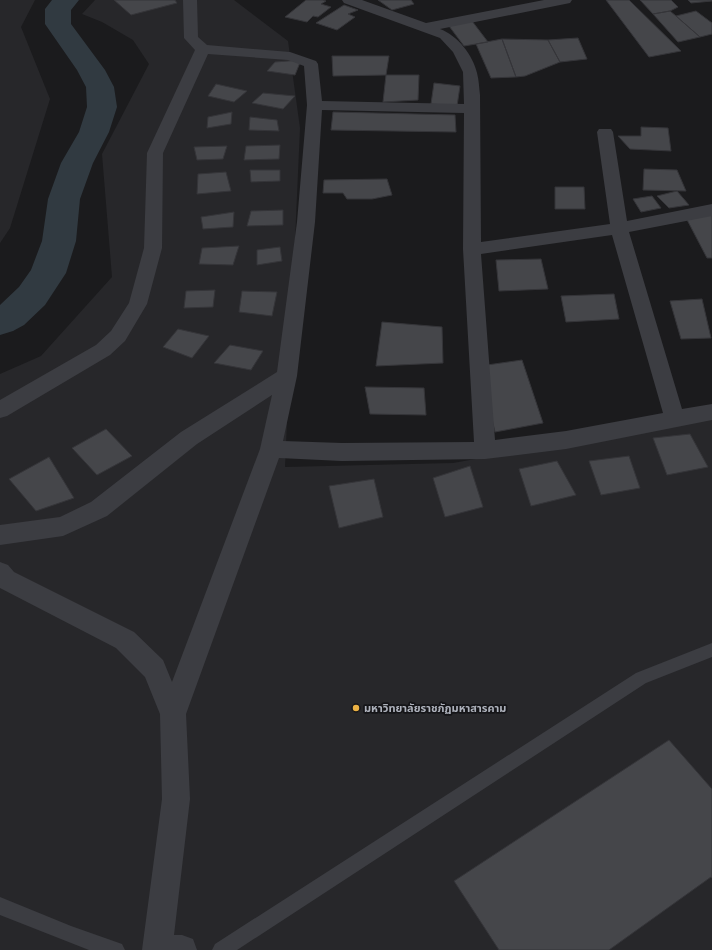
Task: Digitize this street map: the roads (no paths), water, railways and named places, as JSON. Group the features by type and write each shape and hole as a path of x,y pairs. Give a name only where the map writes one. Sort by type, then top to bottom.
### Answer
{"street":[{"path":"173,714 271,449 287,376 306,222 315,105 311,64 290,56 203,49 191,38 190,0"},
{"path":"349,0 427,27 445,35 458,50 470,72 472,109 472,249 485,450"},
{"path":"427,27 565,0"},
{"path":"0,410 103,350 118,336 138,304 153,248 155,153 203,49"},
{"path":"315,105 472,109"},
{"path":"605,132 619,228 675,420"},
{"path":"472,249 619,228 712,210"},
{"path":"0,535 64,526 99,509 189,438 287,376"},
{"path":"271,449 342,452 485,450 566,440 712,412"},
{"path":"0,572 6,579 125,640 154,669 173,714 176,799 157,950"},
{"path":"166,950 182,950"}],"lane":[{"path":"221,950 640,678 712,650"},
{"path":"0,906 71,935 116,950"}],"waterway":[{"path":"0,322 11,316 32,296 48,273 59,241 64,199 77,163 94,132 102,107 100,87 91,70 58,24 58,9 66,0"}],"place":[{"name":"มหาวิทยาลัยราชภัฏมหาสารคาม","path":"356,708"}]}
